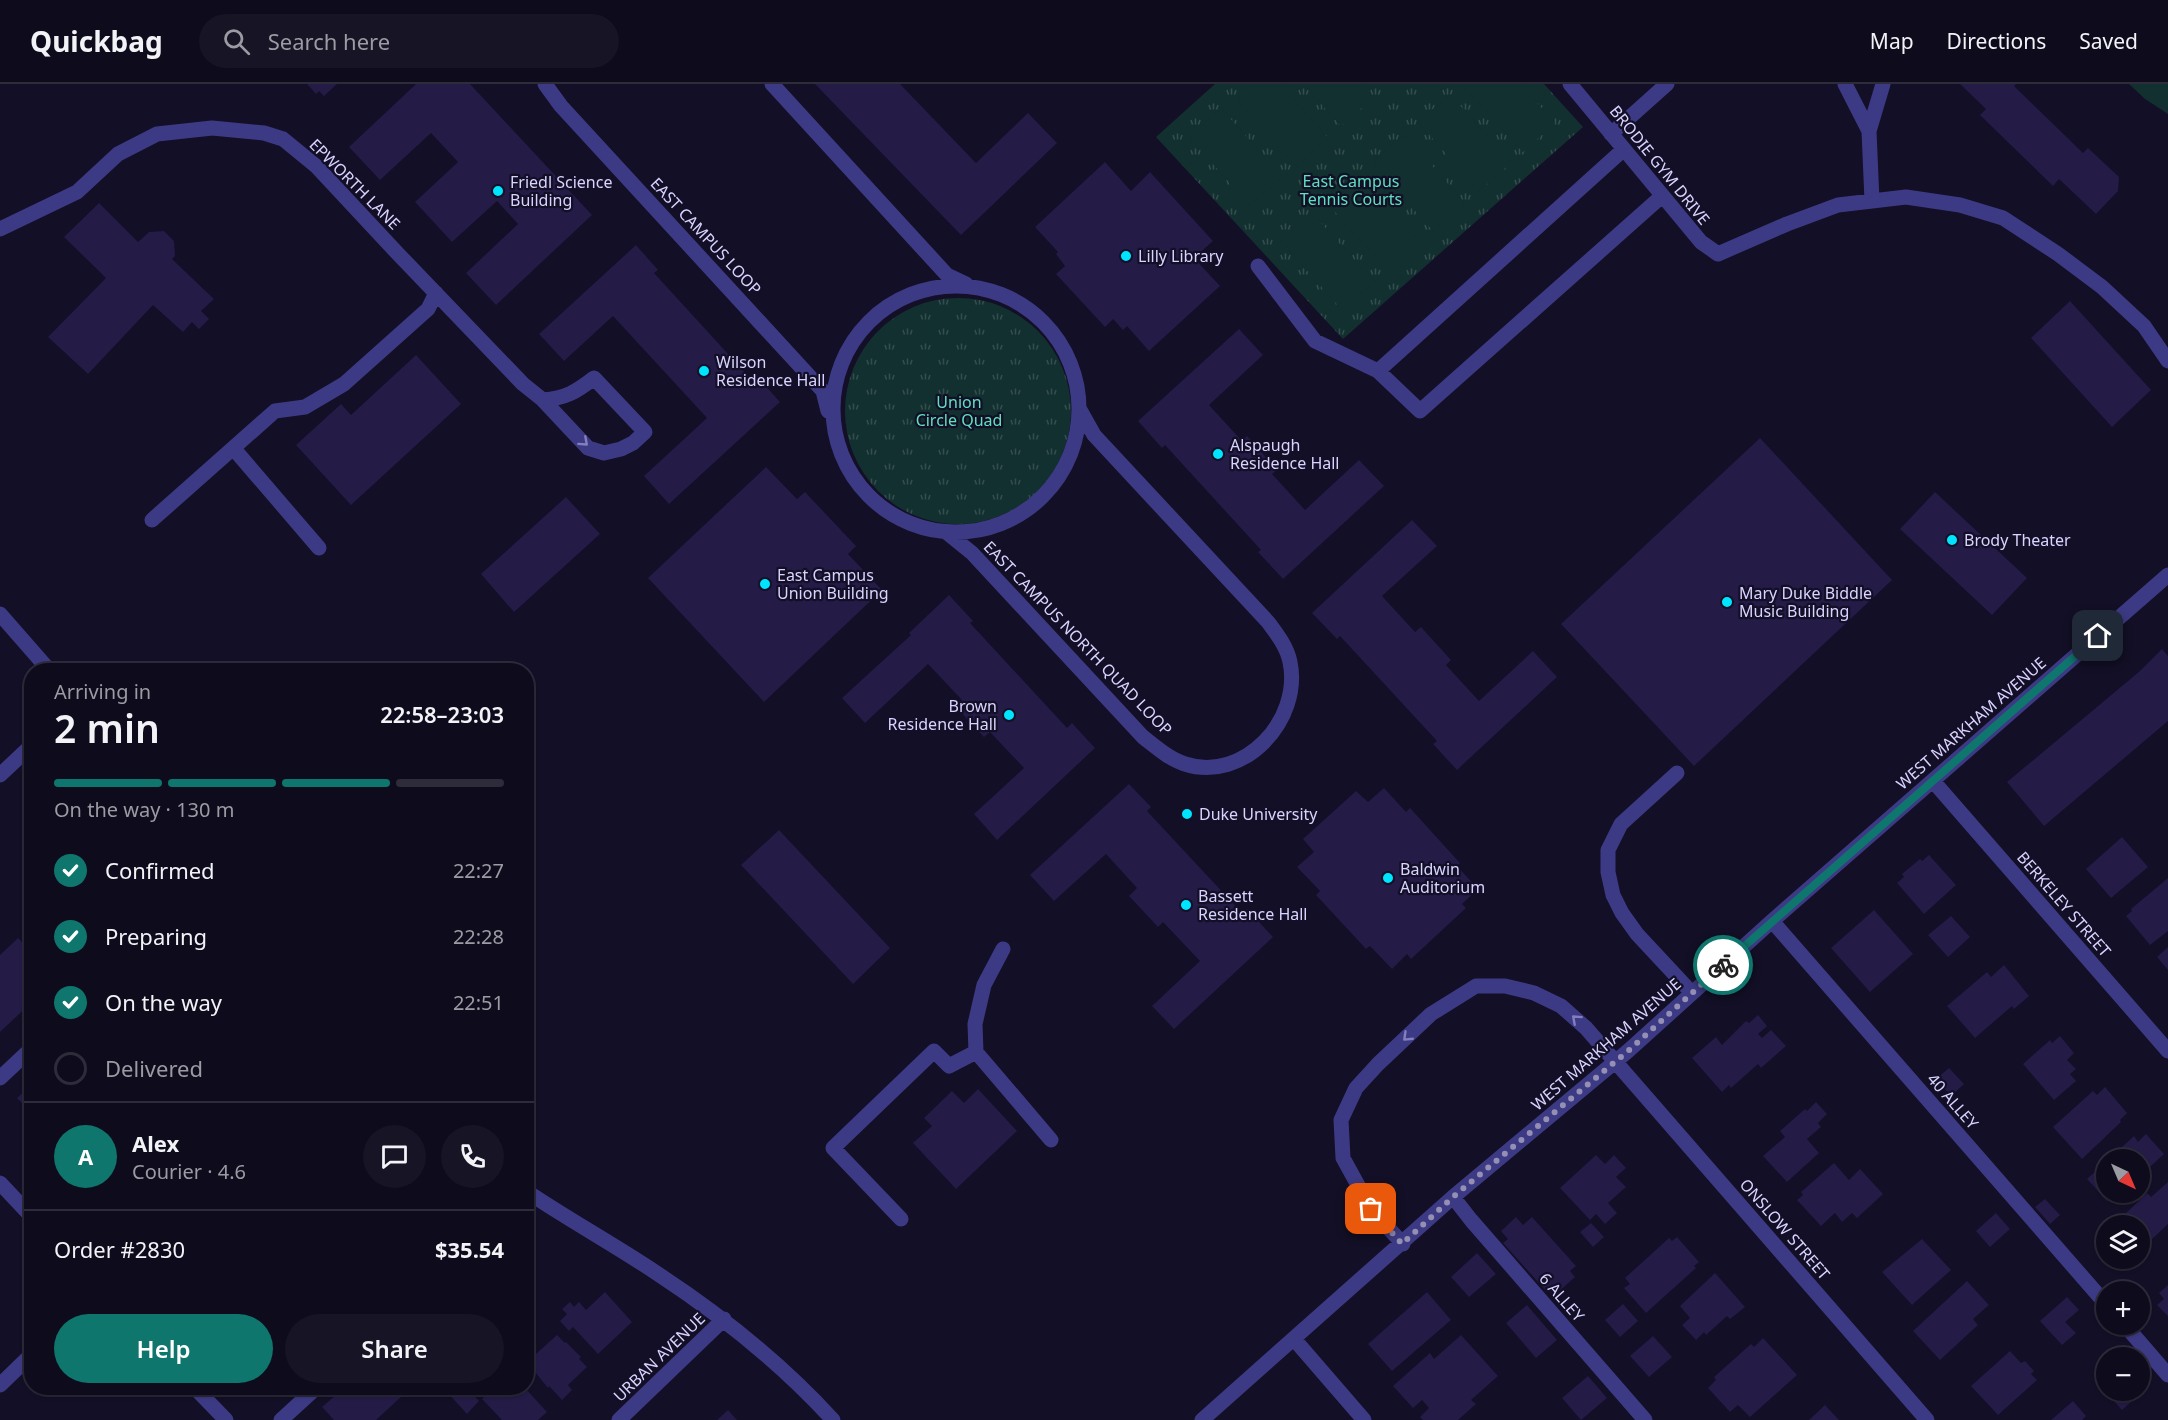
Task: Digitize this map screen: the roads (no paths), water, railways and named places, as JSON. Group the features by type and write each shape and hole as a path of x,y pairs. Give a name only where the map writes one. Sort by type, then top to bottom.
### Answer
{"street":[{"name":"EAST CAMPUS LOOP","path":"545,84 561,106 823,391 828,412 833,416"},
{"path":"772,84 947,275 969,286 1002,294 1019,302 1035,314 1050,328 1067,354 1074,371 1080,410 1076,440 1058,479 1030,508 1002,524 980,530 946,532 925,529 903,521 871,499 847,467 836,440 833,416 834,392 842,361 851,345 868,323 881,311 915,292 935,287 969,286"},
{"name":"BRODIE GYM DRIVE","path":"1570,84 1701,242 1718,254 1838,205 1906,198 1960,205 2003,218 2058,254 2102,287 2144,326 2168,361"},
{"path":"1611,134 1667,84"},
{"path":"1845,84 1869,130"},
{"path":"1872,201 1869,130 1883,84"},
{"name":"EPWORTH LANE","path":"0,229 77,192 118,154 157,134 212,128 264,133 283,139 316,166 523,384 543,400 588,448 604,453 621,449 633,443 645,432 594,378 579,390 562,399 543,400"},
{"path":"1378,371 1624,149"},
{"path":"1258,266 1315,341 1378,371 1420,411 1662,196"},
{"path":"152,520 275,411 305,407 344,384 428,309 436,293"},
{"name":"EAST CAMPUS NORTH QUAD LOOP","path":"946,532 972,553 1143,737 1164,754 1184,764 1201,767 1218,766 1240,759 1266,742 1282,721 1292,682 1290,661 1282,641 1229,579 1094,435 1080,410"},
{"path":"234,449 319,548"},
{"name":"WEST MARKHAM AVENUE","path":"1202,1420 1453,1197 1616,1061 2168,574"},
{"path":"0,614 43,663"},
{"path":"0,775 24,752"},
{"path":"1677,772 1621,824 1608,850 1608,872 1613,895 1622,913 1692,993"},
{"name":"BERKELEY STREET","path":"1933,782 2168,1051"},
{"name":"40 ALLEY","path":"1772,921 2096,1293"},
{"path":"1002,949 984,985 975,1024 976,1052 1051,1140"},
{"name":"ONSLOW STREET","path":"1402,1244 1371,1209 1343,1158 1341,1120 1356,1088 1431,1014 1476,986 1505,986 1534,993 1560,1006 1586,1028 1927,1420"},
{"path":"901,1219 833,1148 934,1051 949,1066 976,1052"},
{"path":"0,1078 24,1056"},
{"path":"0,1183 24,1208"},
{"path":"534,1196 657,1273 724,1319 765,1353 833,1420"},
{"name":"6 ALLEY","path":"1453,1197 1646,1420"},
{"name":"URBAN AVENUE","path":"619,1420 724,1319"},
{"path":"2133,1335 2168,1376"},
{"path":"1294,1339 1364,1420"},
{"path":"0,1385 24,1362"},
{"path":"202,1395 226,1420"},
{"path":"281,1420 308,1395"}],"place":[{"name":"Friedl Science Building","path":"498,191"},
{"name":"Lilly Library","path":"1126,256"},
{"name":"Wilson Residence Hall","path":"704,371"},
{"name":"Alspaugh Residence Hall","path":"1218,454"},
{"name":"Brody Theater","path":"1952,540"},
{"name":"East Campus Union Building","path":"765,584"},
{"name":"Mary Duke Biddle Music Building","path":"1727,602"},
{"name":"Brown Residence Hall","path":"1009,715"},
{"name":"Duke University","path":"1187,814"},
{"name":"Baldwin Auditorium","path":"1388,878"},
{"name":"Bassett Residence Hall","path":"1186,905"}],"park label":[{"name":"East Campus Tennis Courts","path":"1351,190"},
{"name":"Union Circle Quad","path":"959,411"}]}
